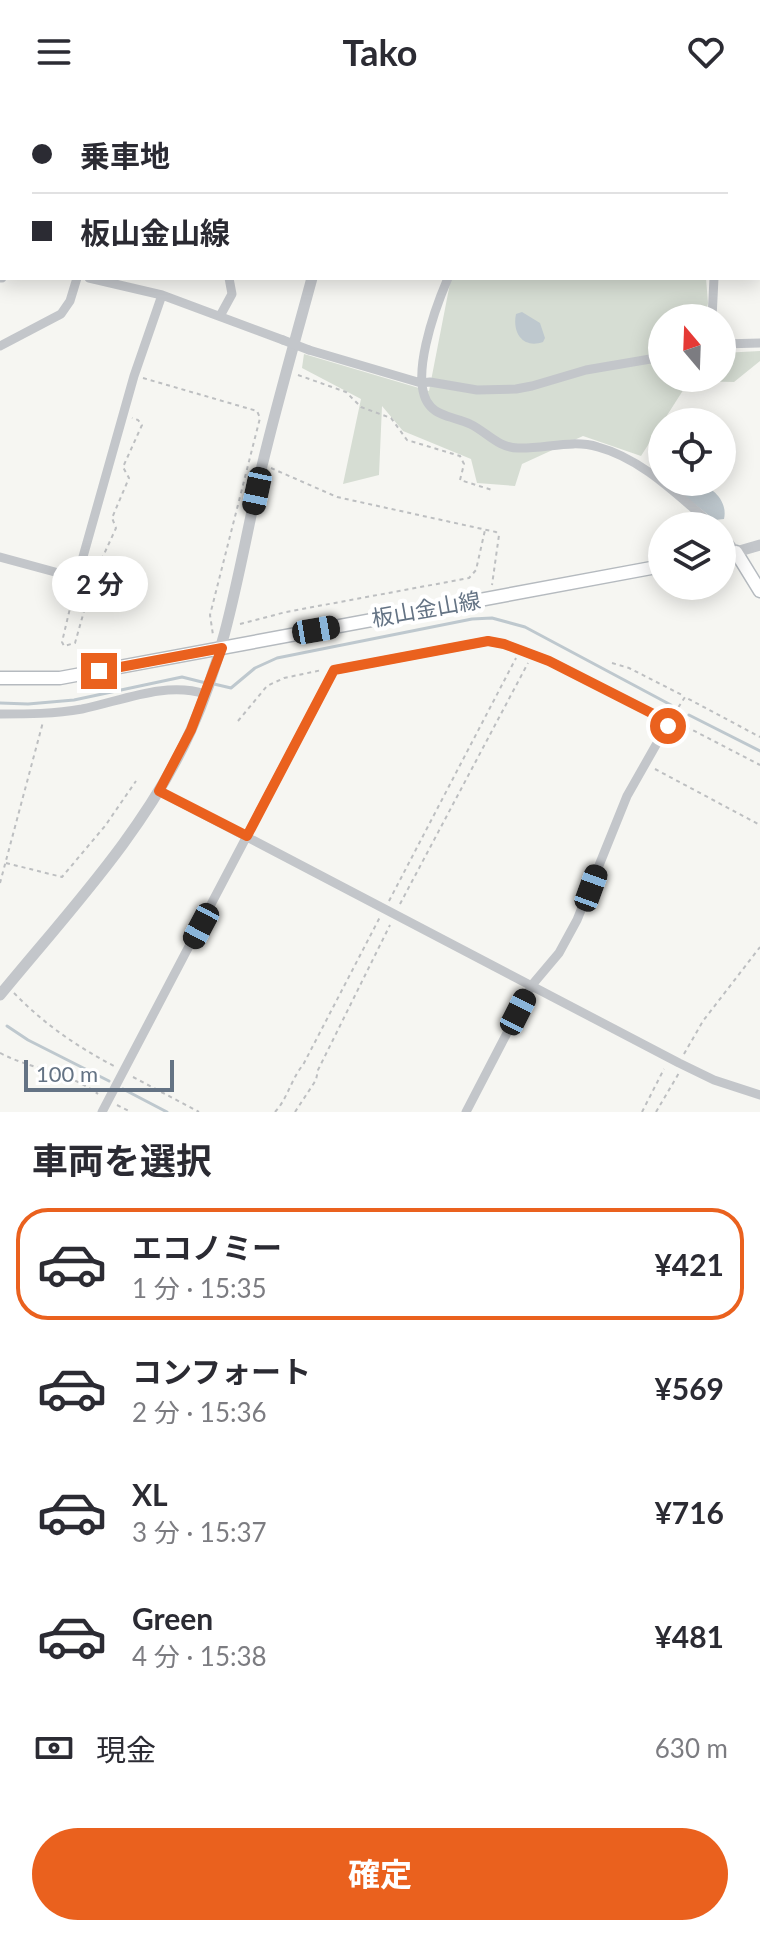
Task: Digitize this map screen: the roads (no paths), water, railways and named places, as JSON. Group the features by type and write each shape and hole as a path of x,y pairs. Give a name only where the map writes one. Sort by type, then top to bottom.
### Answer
{"main road":[{"path":"736,552 760,591"},
{"name":"板山金山線","path":"0,678 60,678 648,569"}],"street":[{"path":"0,346 61,314 70,301 76,280"},
{"path":"98,280 162,295 309,350 421,383 477,390 516,389 586,370 648,359"},
{"path":"220,316 232,294 229,280"},
{"path":"4,991 118,848 159,791 191,730 222,648 263,464 311,280"},
{"path":"447,280 437,305 421,383 426,401 432,408 470,424 506,446 579,444 613,452 657,479 697,512"},
{"path":"713,304 714,280"},
{"path":"0,557 77,578 134,376 162,295"},
{"path":"736,344 760,343"},
{"path":"736,552 760,545"},
{"path":"102,1112 334,670 480,641 521,650 587,679 669,722 616,821 577,920 559,953 532,985 466,1112"},
{"path":"0,714 42,714 169,690 189,689 205,694"},
{"path":"159,791 682,1064 714,1080 760,1095"}],"waterway":[{"path":"214,684 231,688 255,668 277,658 472,619 492,618 525,627 671,705"},
{"path":"0,703 74,700 182,677 206,683"},
{"path":"689,715 760,751"},
{"path":"7,1026 109,1081"},
{"path":"123,1089 167,1112"}]}
